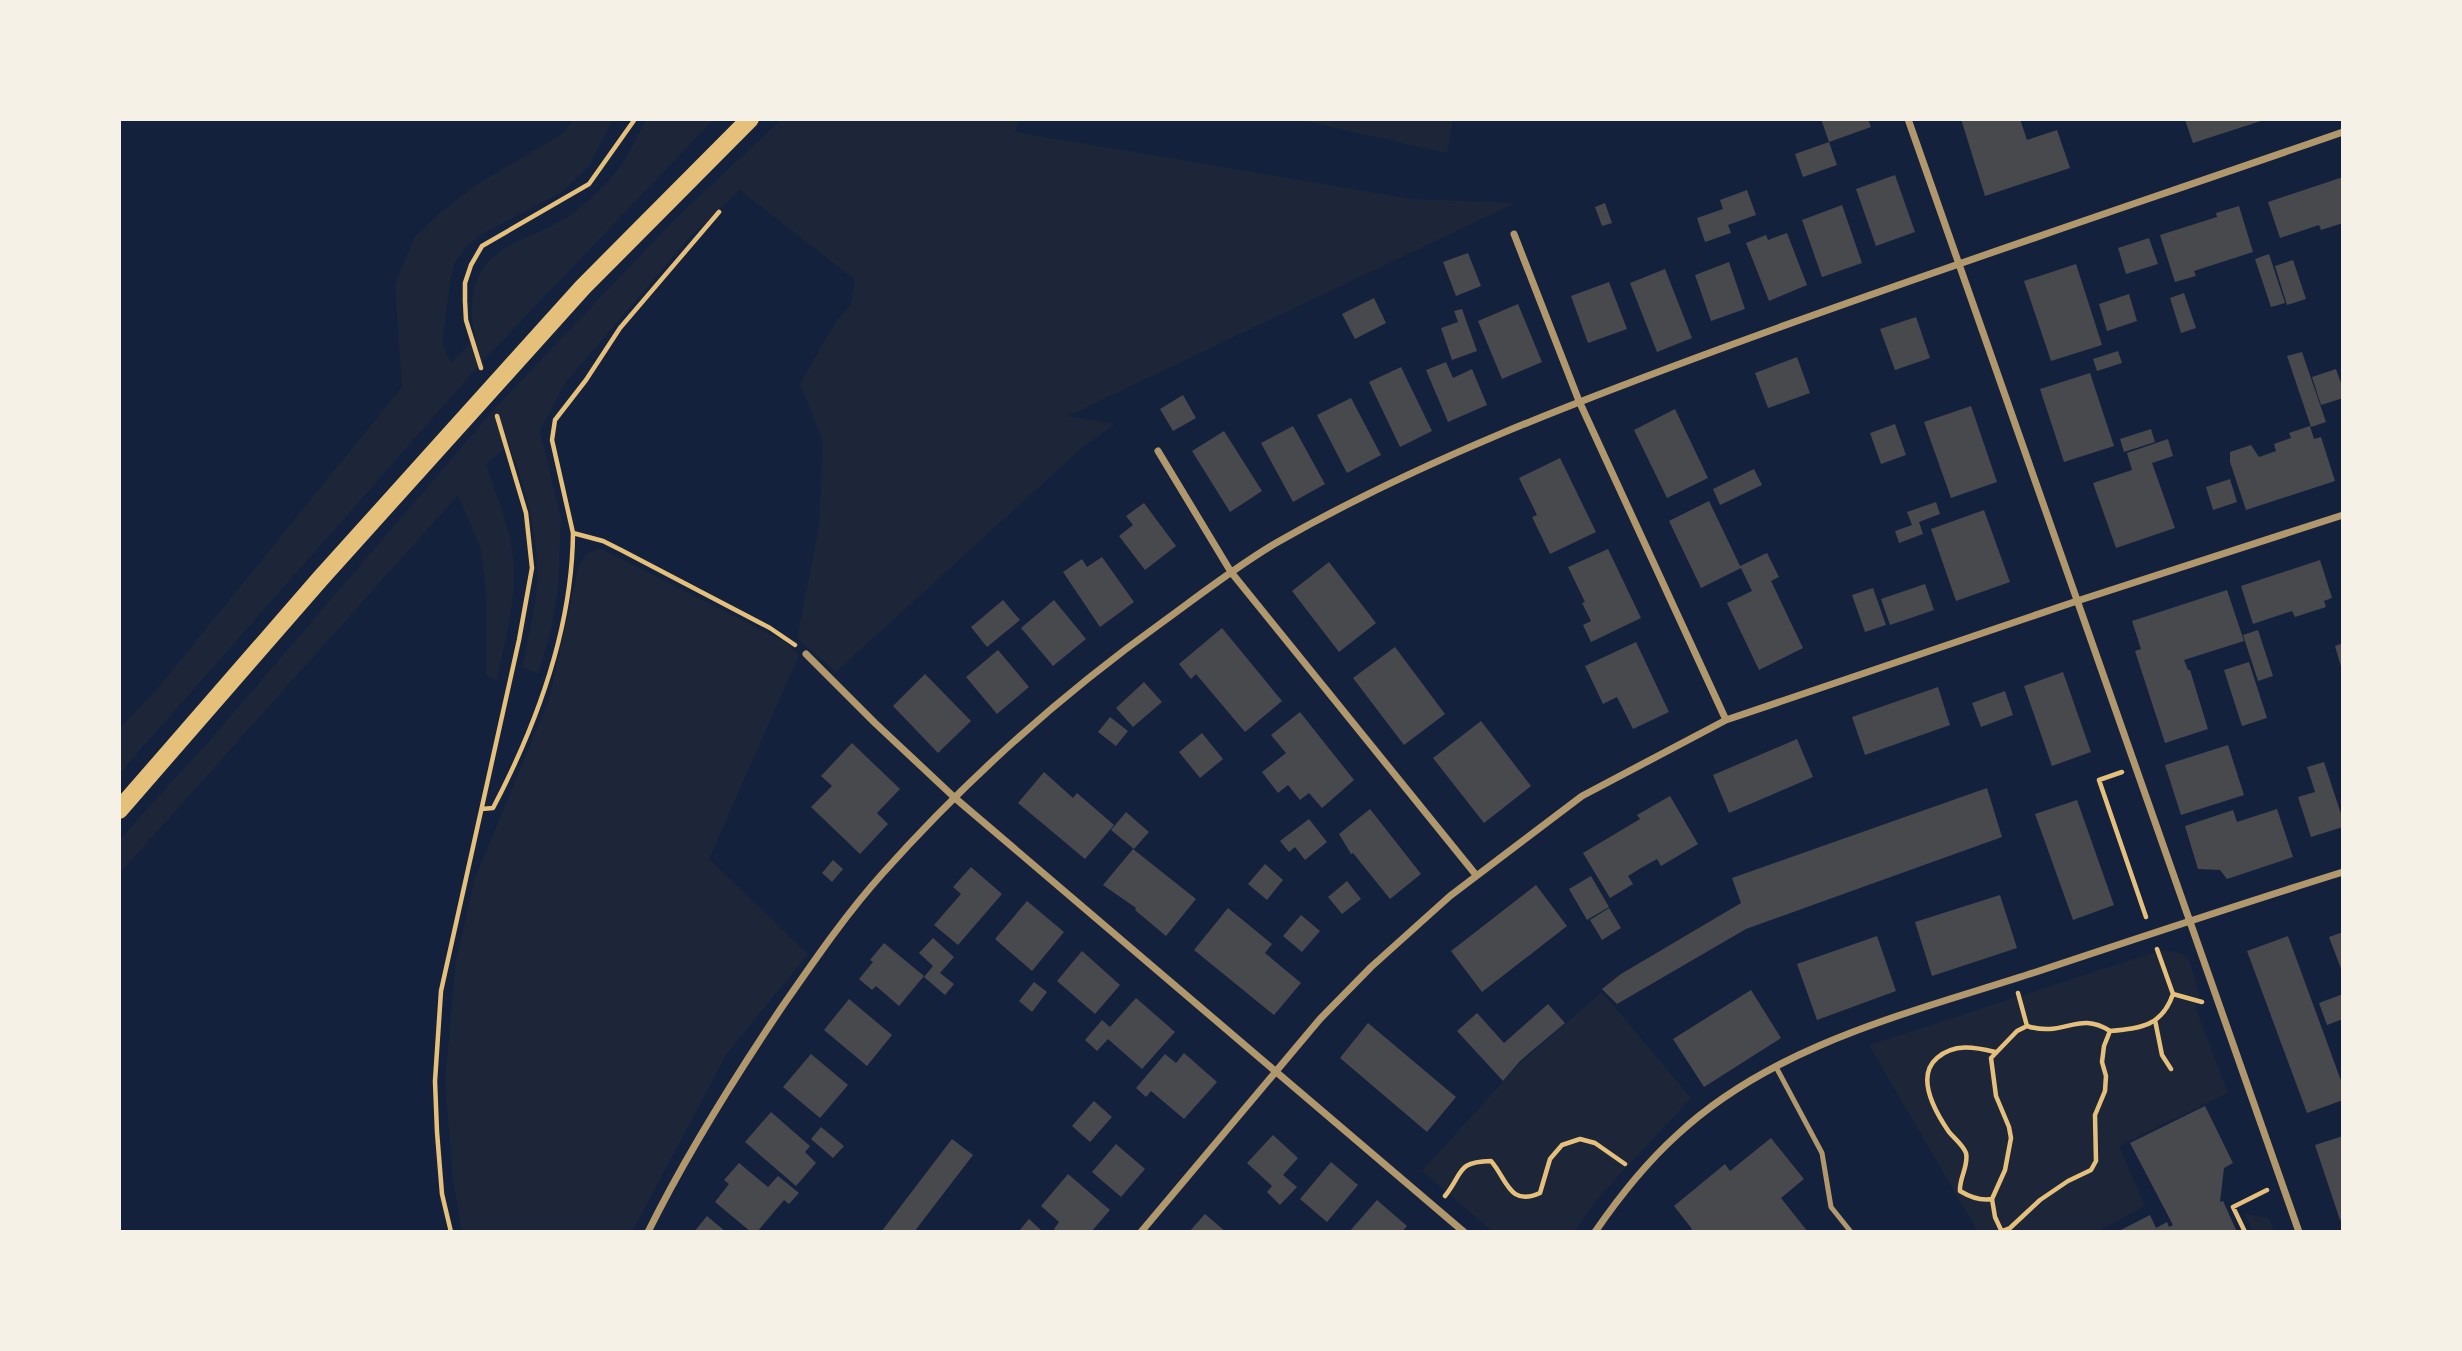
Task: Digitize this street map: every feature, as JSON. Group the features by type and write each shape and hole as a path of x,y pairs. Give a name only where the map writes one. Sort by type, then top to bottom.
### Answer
{"main road":[{"path":"119,810 320,579 583,287 750,119"}],"street":[{"path":"1908,119 2299,1232"},
{"path":"648,1232 705,1124 820,952 881,875 955,798 1060,701 1130,645 1231,572 1275,544 1448,455 1579,401 1959,262 2343,132"},
{"path":"1514,234 1579,401 1726,720"},
{"path":"1158,451 1231,572 1476,875"},
{"path":"1141,1232 1320,1019 1371,967 1476,875 1582,796 1726,720 2077,601 2343,515"},
{"path":"806,654 955,798 1464,1232"},
{"path":"1595,1232 1638,1174 1696,1118 1735,1090 1776,1067 1845,1035 2189,920 2343,872"}],"lane":[{"path":"1776,1067 1822,1153 1831,1207 1851,1232"}],"path":[{"path":"466,320 466,283 471,265 482,246 589,184 635,119"},
{"path":"482,809 493,808 512,772 546,682 562,626 573,558 573,533 552,440 555,420 586,380 620,328 719,212"},
{"path":"451,1232 442,1194 437,1132 435,1081 438,1015 448,952 519,640 532,568 526,513 508,452"},
{"path":"573,533 603,541 621,550 770,628 806,654"},
{"path":"2110,1031 2102,1062 2106,1076 2105,1091 2095,1115 2096,1161 2091,1170 2068,1181 2040,1200 2002,1232 1995,1217 1992,1199 2005,1170 2011,1138 2010,1127 1996,1096 1991,1070 1991,1058 1995,1052 2017,1031 2027,1026 2048,1031 2089,1021 2110,1031 2143,1026 2164,1014 2173,993 2099,780 2136,767"},
{"path":"2014,979 2027,1026"},
{"path":"2173,993 2197,1002 2220,1005"},
{"path":"2155,1020 2162,1055 2171,1069"},
{"path":"1992,1199 1968,1196 1960,1191 1959,1181 1967,1162 1966,1152 1936,1109 1927,1074 1931,1063 1947,1051 1969,1047 1995,1052"},
{"path":"1436,1208 1454,1185 1463,1167 1472,1162 1491,1161 1499,1170 1507,1188 1516,1195 1529,1198 1539,1193 1550,1159 1562,1146 1580,1139 1595,1143 1638,1174"},
{"path":"2245,1232 2233,1207 2282,1182"}],"shaded area":[{"path":"574,119 613,119 589,166 562,192 482,234 466,247 455,262 442,343 451,363 476,337 472,316 473,295 478,277 488,262 514,243 561,221 589,200 617,170 646,119 714,119 482,362 119,774 119,729 158,688 402,387 395,285 414,238 440,213 476,185 562,134"},
{"path":"782,119 1019,119 1015,132 1412,199 1515,203 1068,416 1115,424 1085,445 836,672 797,638 819,527 823,441 800,384 835,323 851,304 855,280 740,190 689,238 565,383 540,431 561,519 558,589 551,630 538,674 522,667 536,600 537,560 529,510 509,445 486,464 505,521 514,565 512,605 497,681 486,675 486,595 481,549 458,495 119,874 119,840 210,740 497,406 676,218"},
{"path":"1295,119 1453,119 1447,153"},
{"path":"600,548 785,642 799,655 709,859 808,954 726,1055 632,1232 462,1232 453,1181 445,1081 456,960 475,878 549,700 579,566 586,554"},
{"path":"2162,950 2180,953 2189,959 2200,996 2195,1006 2228,1093 2119,1146 2145,1206 2096,1232 1978,1232 1869,1045"},
{"path":"1602,992 1691,1098 1598,1198 1574,1232 1493,1232 1422,1171 1521,1062"},
{"path":"2245,1214 2269,1218 2274,1232 2253,1232"}],"building":[{"path":"1821,119 1868,119 1871,127 1829,142"},
{"path":"1961,119 2020,119 2027,140 2057,130 2070,168 1985,196"},
{"path":"2185,120 2264,120 2193,143"},
{"path":"1829,142 1837,165 1803,177 1795,154"},
{"path":"1895,175 1915,232 1876,246 1856,189"},
{"path":"2343,177 2343,223 2321,230 2319,225 2280,238 2268,202"},
{"path":"1747,190 1756,215 1728,225 1731,233 1705,242 1697,218 1723,209 1720,200"},
{"path":"1605,203 1612,223 1602,226 1595,207"},
{"path":"1842,205 1862,263 1822,277 1802,220"},
{"path":"2239,206 2253,252 2194,271 2196,276 2175,282 2160,235 2217,217 2216,213"},
{"path":"1787,233 1807,285 1769,301 1746,243 1766,235 1768,240"},
{"path":"2149,238 2158,264 2126,274 2118,248"},
{"path":"1468,253 1481,286 1456,296 1443,262"},
{"path":"2269,254 2285,303 2271,307 2255,259"},
{"path":"2293,260 2306,299 2287,305 2275,266"},
{"path":"1729,262 1745,309 1711,321 1695,275"},
{"path":"2076,264 2102,345 2051,361 2024,281"},
{"path":"1665,269 1692,338 1657,352 1630,283"},
{"path":"1609,282 1627,329 1588,343 1571,296"},
{"path":"2184,293 2196,328 2181,333 2170,298"},
{"path":"2129,294 2137,321 2107,331 2099,304"},
{"path":"1374,298 1386,323 1355,339 1342,314"},
{"path":"1518,304 1542,362 1502,379 1478,321"},
{"path":"1462,309 1477,351 1452,360 1441,328 1458,322 1454,311"},
{"path":"1916,317 1930,358 1895,370 1880,329"},
{"path":"2118,351 2122,363 2097,371 2093,359"},
{"path":"2302,352 2326,422 2311,427 2287,356"},
{"path":"1797,357 1810,393 1768,408 1755,373"},
{"path":"1446,362 1453,378 1472,369 1487,405 1448,422 1426,370"},
{"path":"1401,367 1432,431 1400,447 1369,382"},
{"path":"2336,369 2343,389 2343,398 2321,405 2312,377"},
{"path":"2090,373 2114,446 2064,462 2040,389"},
{"path":"1183,395 1196,418 1173,431 1160,409"},
{"path":"1351,398 1381,455 1347,473 1317,415"},
{"path":"1971,406 1997,482 1951,498 1924,422"},
{"path":"1675,409 1708,478 1667,498 1634,430"},
{"path":"1895,424 1906,455 1881,464 1870,433"},
{"path":"1293,426 1325,484 1293,502 1261,443"},
{"path":"2310,426 2314,439 2321,437 2335,481 2246,510 2230,462 2230,452 2251,445 2259,457 2276,451 2274,444 2291,438 2289,433"},
{"path":"2151,429 2155,442 2124,452 2120,439"},
{"path":"1224,431 1262,491 1230,512 1192,451"},
{"path":"2168,439 2173,456 2152,463 2175,528 2116,548 2093,483 2132,470 2127,453"},
{"path":"1560,458 1596,532 1550,554 1532,517 1537,515 1519,478"},
{"path":"1754,469 1762,485 1720,505 1713,489"},
{"path":"2230,479 2237,502 2213,510 2206,487"},
{"path":"1709,501 1741,568 1701,588 1669,521"},
{"path":"1936,502 1940,514 1919,522 1923,534 1899,543 1895,531 1912,525 1907,512"},
{"path":"1144,503 1176,546 1145,570 1119,536 1133,525 1126,516"},
{"path":"1984,510 2010,582 1956,601 1931,529"},
{"path":"1608,549 1641,618 1591,642 1583,625 1591,621 1568,567"},
{"path":"1767,553 1779,577 1771,581 1803,648 1759,670 1727,603 1752,591 1740,566"},
{"path":"1102,557 1134,602 1100,627 1063,572 1082,559 1087,567"},
{"path":"2320,560 2332,598 2324,601 2326,607 2295,617 2292,611 2253,624 2241,586"},
{"path":"1329,562 1376,623 1339,652 1292,591"},
{"path":"1925,584 1934,610 1890,625 1881,599"},
{"path":"1873,588 1886,625 1865,632 1852,595"},
{"path":"2227,590 2244,641 2184,660 2190,670 2208,729 2165,743 2135,651 2141,649 2132,621"},
{"path":"1003,600 1020,620 987,647 971,627"},
{"path":"1054,600 1086,639 1053,666 1021,628"},
{"path":"1222,628 1282,701 1245,732 1196,674 1191,679 1179,664"},
{"path":"2258,630 2273,676 2258,681 2243,635"},
{"path":"1636,642 1669,712 1633,729 1617,697 1603,704 1585,666"},
{"path":"2343,643 2343,670 2342,670 2335,646"},
{"path":"1395,647 1445,714 1404,745 1353,678"},
{"path":"998,650 1029,687 997,714 966,677"},
{"path":"2249,662 2267,718 2242,726 2224,670"},
{"path":"2063,672 2091,752 2052,766 2024,686"},
{"path":"925,674 971,721 938,753 893,706"},
{"path":"1144,682 1162,702 1133,727 1116,708"},
{"path":"1938,687 1950,725 1865,755 1852,717"},
{"path":"2005,691 2013,715 1981,727 1972,703"},
{"path":"1300,712 1354,780 1322,808 1309,793 1300,800 1288,785 1278,793 1262,772 1286,753 1271,735"},
{"path":"1110,717 1128,731 1116,746 1098,732"},
{"path":"1481,721 1531,786 1484,823 1433,758"},
{"path":"1202,733 1223,759 1200,778 1179,752"},
{"path":"1797,739 1813,777 1729,813 1713,775"},
{"path":"852,743 900,789 877,813 888,824 860,854 811,807 832,786 821,776"},
{"path":"2228,745 2244,795 2181,815 2165,765"},
{"path":"2324,762 2343,827 2311,837 2298,797 2315,792 2307,767"},
{"path":"1044,772 1073,798 1077,793 1114,825 1085,859 1018,803"},
{"path":"1987,788 2002,837 1746,929 1617,1004 1602,989 1621,974 1741,903 1732,878"},
{"path":"1670,796 1698,844 1661,866 1657,859 1641,868 1628,876 1633,884 1610,898 1583,853 1640,819 1637,815"},
{"path":"2077,800 2114,905 2073,920 2035,814"},
{"path":"1370,809 1421,874 1390,899 1353,853 1351,854 1339,834"},
{"path":"2277,809 2293,857 2227,879 2220,870 2198,869 2185,826 2233,810 2237,822"},
{"path":"1126,812 1149,832 1134,849 1111,830"},
{"path":"1309,819 1327,842 1305,860 1295,847 1289,852 1280,841"},
{"path":"1133,849 1196,899 1166,936 1135,910 1136,908 1103,885"},
{"path":"833,860 843,869 832,882 822,873"},
{"path":"1265,864 1283,880 1267,900 1248,884"},
{"path":"971,867 1002,894 958,945 934,925 961,894 953,887"},
{"path":"1591,876 1609,907 1587,920 1569,889"},
{"path":"1347,881 1361,899 1342,914 1328,897"},
{"path":"1536,885 1567,926 1482,992 1451,951"},
{"path":"2000,895 2017,948 1932,976 1915,922"},
{"path":"1027,901 1064,932 1032,971 995,939"},
{"path":"1228,908 1272,944 1265,953 1301,983 1274,1015 1194,950"},
{"path":"1609,908 1621,928 1602,940 1590,920"},
{"path":"1301,915 1320,931 1302,952 1283,936"},
{"path":"2343,932 2343,974 2329,937"},
{"path":"1877,936 1896,991 1817,1020 1797,964"},
{"path":"2288,936 2343,1086 2343,1100 2307,1113 2247,951"},
{"path":"933,938 954,957 940,973 954,984 945,995 924,977 933,966 919,953"},
{"path":"884,943 924,976 899,1006 876,986 872,990 859,979"},
{"path":"1082,951 1120,985 1095,1014 1057,981"},
{"path":"1034,982 1047,992 1032,1012 1019,1001"},
{"path":"1751,990 1781,1038 1704,1087 1673,1039"},
{"path":"2343,994 2343,1019 2327,1025 2319,1003"},
{"path":"1136,998 1175,1032 1142,1069 1108,1039 1097,1051 1085,1040 1102,1020 1110,1027"},
{"path":"849,999 892,1035 867,1066 824,1030"},
{"path":"1548,1004 1565,1023 1520,1061 1503,1081 1457,1031 1477,1013 1504,1043"},
{"path":"1368,1023 1456,1097 1427,1132 1340,1058"},
{"path":"1184,1053 1217,1082 1184,1119 1151,1091 1146,1097 1136,1088 1165,1054 1176,1063"},
{"path":"811,1054 848,1085 820,1118 783,1087"},
{"path":"1094,1101 1112,1117 1090,1142 1072,1126"},
{"path":"2205,1106 2233,1163 2224,1168 2220,1202 2223,1201 2237,1232 2117,1232 2150,1215 2156,1228 2167,1222 2169,1227 2173,1225 2130,1143"},
{"path":"771,1112 810,1146 805,1152 816,1163 796,1186 745,1142"},
{"path":"821,1127 844,1146 833,1158 811,1139"},
{"path":"1273,1135 1298,1158 1283,1175 1297,1187 1280,1205 1267,1192 1272,1186 1247,1163"},
{"path":"2343,1136 2343,1218 2340,1220 2315,1145"},
{"path":"1771,1138 1804,1179 1781,1198 1808,1232 1688,1232 1692,1229 1674,1206 1725,1164 1730,1171"},
{"path":"952,1139 973,1155 914,1232 881,1232"},
{"path":"1116,1144 1145,1169 1121,1197 1092,1172"},
{"path":"1331,1162 1358,1185 1327,1222 1300,1199"},
{"path":"739,1163 768,1187 778,1176 799,1193 789,1204 784,1200 757,1232 751,1232 715,1202 729,1184 724,1180"},
{"path":"1068,1174 1110,1210 1091,1232 1057,1232 1054,1229 1059,1222 1041,1206"},
{"path":"1377,1200 1407,1226 1402,1232 1349,1232"},
{"path":"1205,1214 1226,1232 1189,1232"},
{"path":"707,1216 726,1232 694,1232"},
{"path":"1029,1219 1043,1232 1018,1232"}]}
